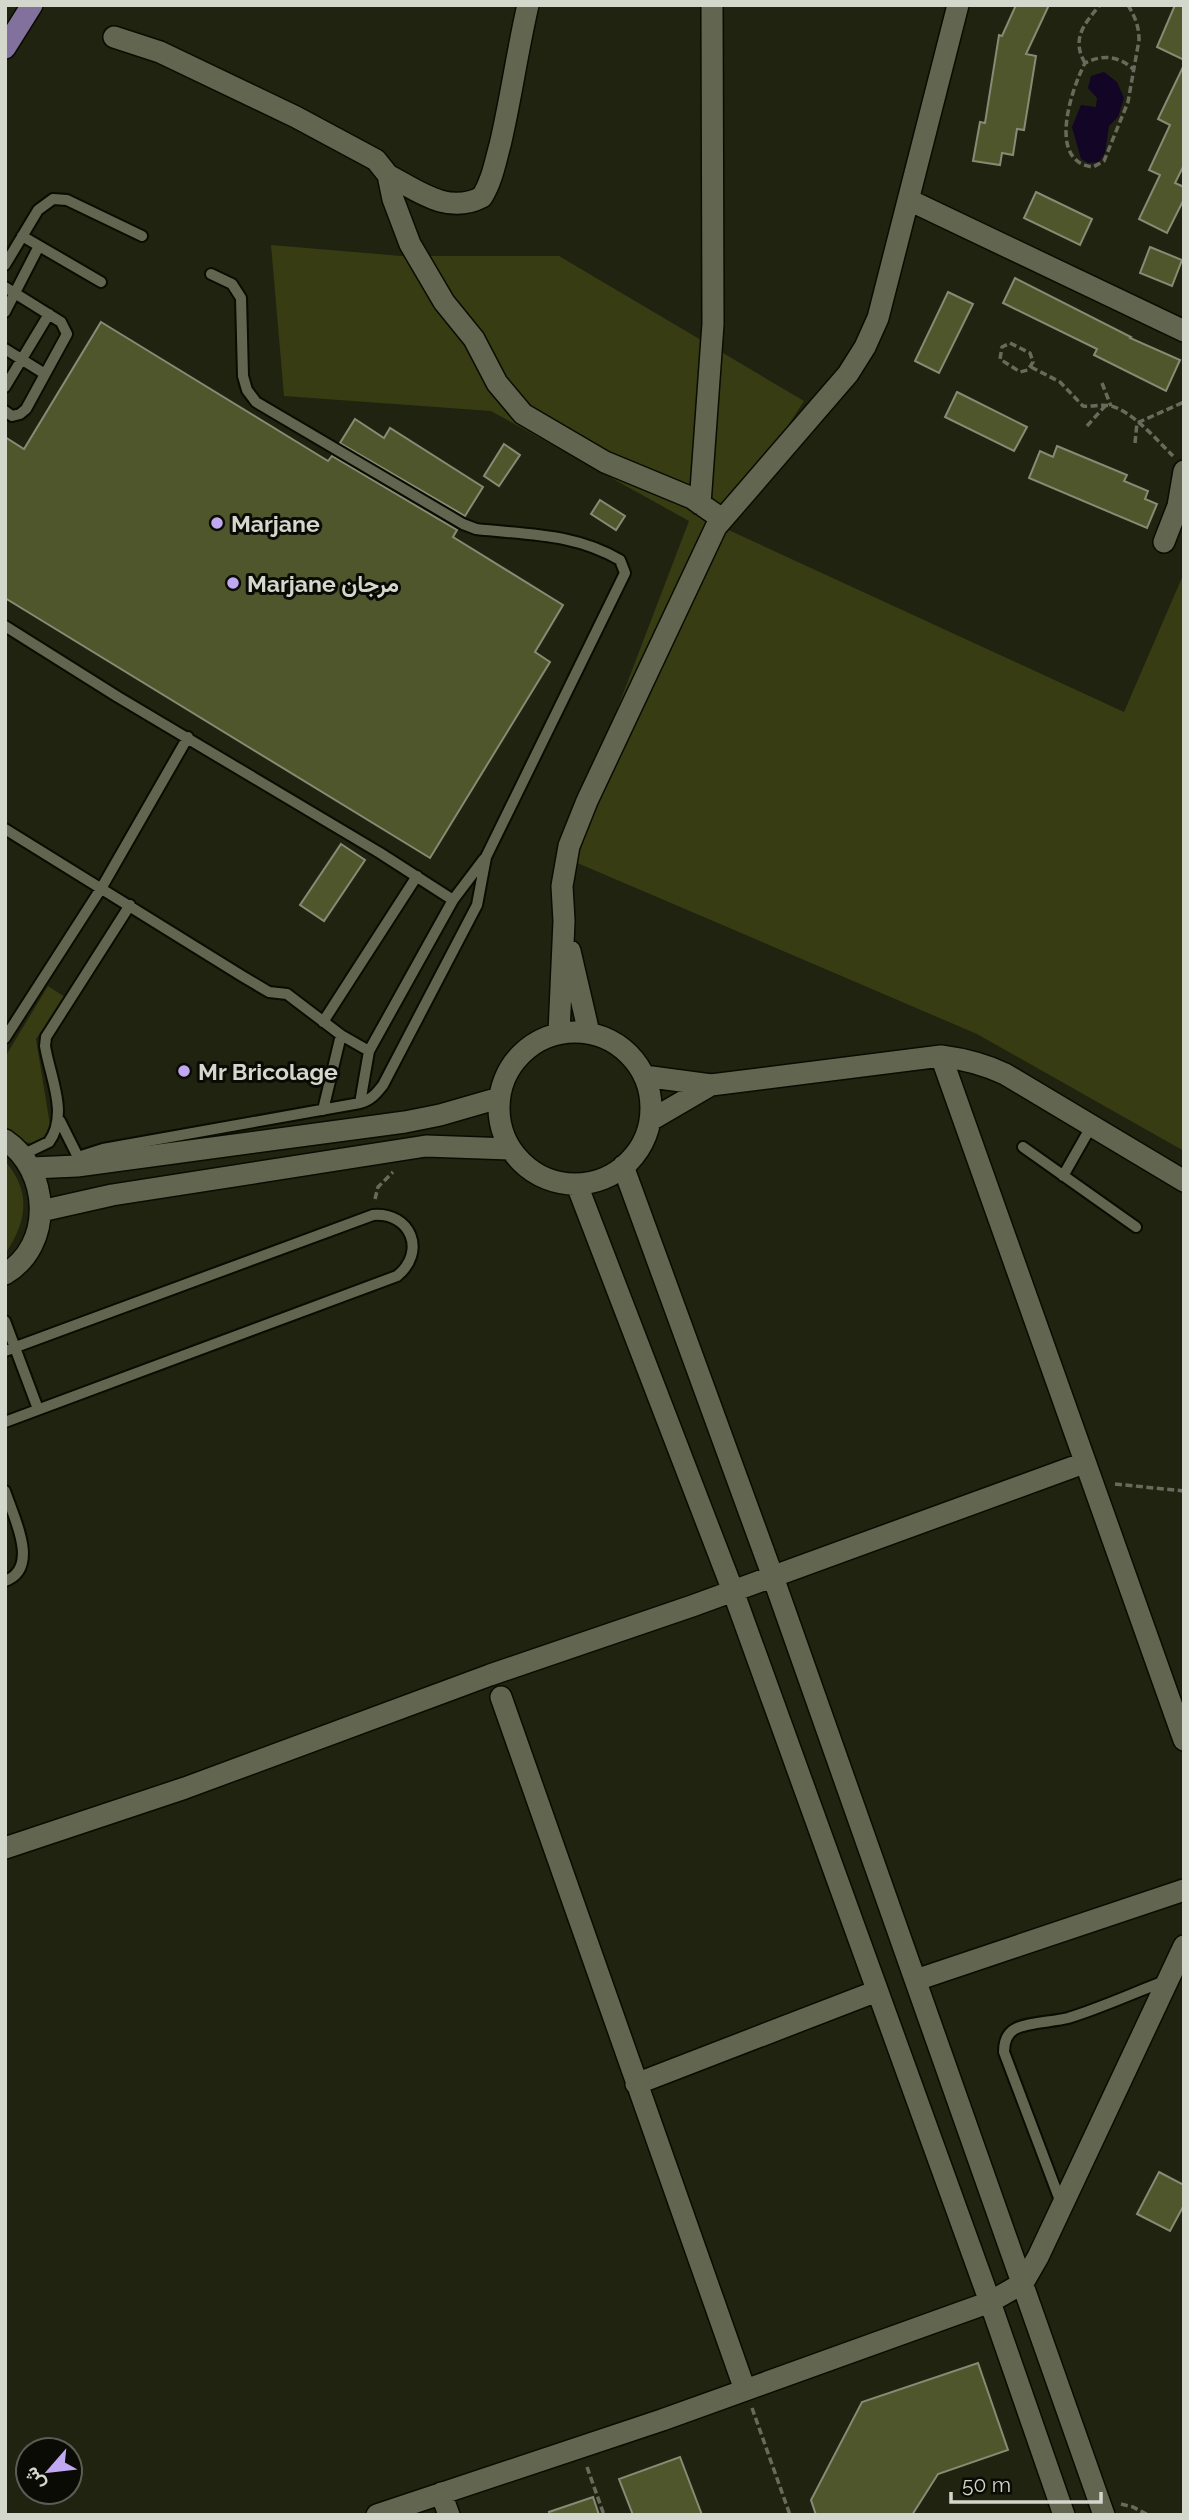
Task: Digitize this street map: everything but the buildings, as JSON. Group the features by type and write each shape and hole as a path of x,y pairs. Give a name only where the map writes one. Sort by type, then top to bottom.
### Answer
{"main road":[{"path":"5,48 32,5"}],"street":[{"path":"387,175 445,204 460,204 482,197 489,186 509,106 528,5"},
{"path":"700,504 713,324 712,5"},
{"path":"559,1034 564,921 562,886 574,835 587,801 716,527 848,374 866,347 878,318 958,5"},
{"path":"114,37 160,51 296,117 376,160 387,175 410,244 444,302 474,339 496,383 523,414 605,462 692,498 722,519"},
{"path":"909,200 1184,331"},
{"path":"1164,542 1178,506 1180,465"},
{"path":"564,921 589,1033"},
{"path":"589,1033 606,1039 633,1059 644,1076 651,1101 650,1120 638,1151 612,1176 577,1185 546,1179 528,1169 510,1149 502,1131 499,1098 506,1073 534,1043 559,1034 589,1033"},
{"path":"644,1076 711,1085 941,1056 991,1067 1184,1181"},
{"path":"941,1056 1184,1740"},
{"path":"650,1120 711,1085"},
{"path":"27,1162 77,1161 405,1122 499,1098"},
{"path":"5,1140 27,1162 40,1189 41,1211 37,1233 27,1254 5,1274"},
{"path":"41,1211 112,1195 426,1146 510,1149"},
{"path":"623,1166 773,1577 1103,2512"},
{"path":"577,1185 733,1591 990,2302 1064,2515"},
{"path":"5,1848 185,1788 477,1680 773,1577 1084,1464"},
{"path":"501,1697 745,2390"},
{"path":"916,1980 1184,1890"},
{"path":"387,2513 745,2390 990,2302 1023,2283 1038,2257 1061,2203 1184,1946"},
{"path":"636,2084 877,1991"},
{"path":"441,2493 449,2515"}],"lane":[{"path":"5,265 43,205 47,201 60,198 142,236"},
{"path":"22,236 101,282"},
{"path":"5,312 39,246"},
{"path":"211,274 232,284 241,298 243,376 247,390 256,402 463,524 476,529 572,539 601,549 620,560 625,573 486,857 453,900 369,1051 360,1103"},
{"path":"5,287 64,325 67,334 26,408 19,414 12,415 5,411"},
{"path":"5,387 49,314"},
{"path":"5,348 46,374"},
{"path":"5,626 453,900"},
{"path":"5,1038 102,887 188,737"},
{"path":"5,830 102,887 269,992 287,994 341,1035 369,1051"},
{"path":"130,905 46,1037 45,1046 59,1118 77,1161 103,1149 369,1100 383,1085 477,905 486,857"},
{"path":"323,1022 417,876"},
{"path":"323,1110 341,1035"},
{"path":"27,1162 50,1142 55,1135 59,1118"},
{"path":"1063,1176 1092,1125"},
{"path":"1023,1147 1136,1227"},
{"path":"5,1422 397,1276 404,1270 412,1254 411,1236 400,1221 382,1214 373,1215 10,1349"},
{"path":"5,1321 10,1349 38,1409"},
{"path":"5,1491 24,1548 23,1565 12,1578 5,1581"},
{"path":"1061,2203 1007,2061 1004,2043 1008,2035 1024,2026 1085,2012 1169,1979"}],"path":[{"path":"1085,63 1078,47 1079,38 1100,5"},
{"path":"1128,5 1139,32 1128,102 1106,157 1097,166 1085,166 1069,152 1067,130 1070,97 1085,63 1098,58 1113,58 1121,60 1133,69"},
{"path":"1010,344 1030,353 1031,367 1020,372 1003,363 999,355 1002,347 1010,344"},
{"path":"1031,367 1060,382 1079,404 1086,407 1111,406 1124,412 1180,465"},
{"path":"1102,383 1111,406"},
{"path":"1137,423 1184,402"},
{"path":"1087,426 1105,406"},
{"path":"1135,443 1137,423"},
{"path":"373,1215 377,1188 397,1169"},
{"path":"1115,1484 1184,1491"},
{"path":"745,2390 790,2515"},
{"path":"580,2447 604,2515"},
{"path":"1103,2512 1121,2504 1148,2515"}],"green space":[{"path":"271,245 401,256 559,256 804,401 722,527 1124,712 1184,573 1184,1151 977,1034 561,856 689,521 491,411 284,396"},
{"path":"48,986 65,997 36,1039 51,1131 41,1142 30,1143 5,1130 5,1057"},
{"path":"5,1161 19,1184 23,1207 18,1230 5,1254"}],"shaded area":[{"path":"1104,72 1117,82 1124,98 1118,117 1109,126 1105,153 1099,162 1088,163 1081,159 1072,127 1081,105 1096,107 1097,98 1088,88 1091,76"}],"place":[{"name":"Marjane","path":"217,523"},
{"name":"Marjane مرجان","path":"233,583"},
{"name":"Mr Bricolage","path":"184,1071"}]}
